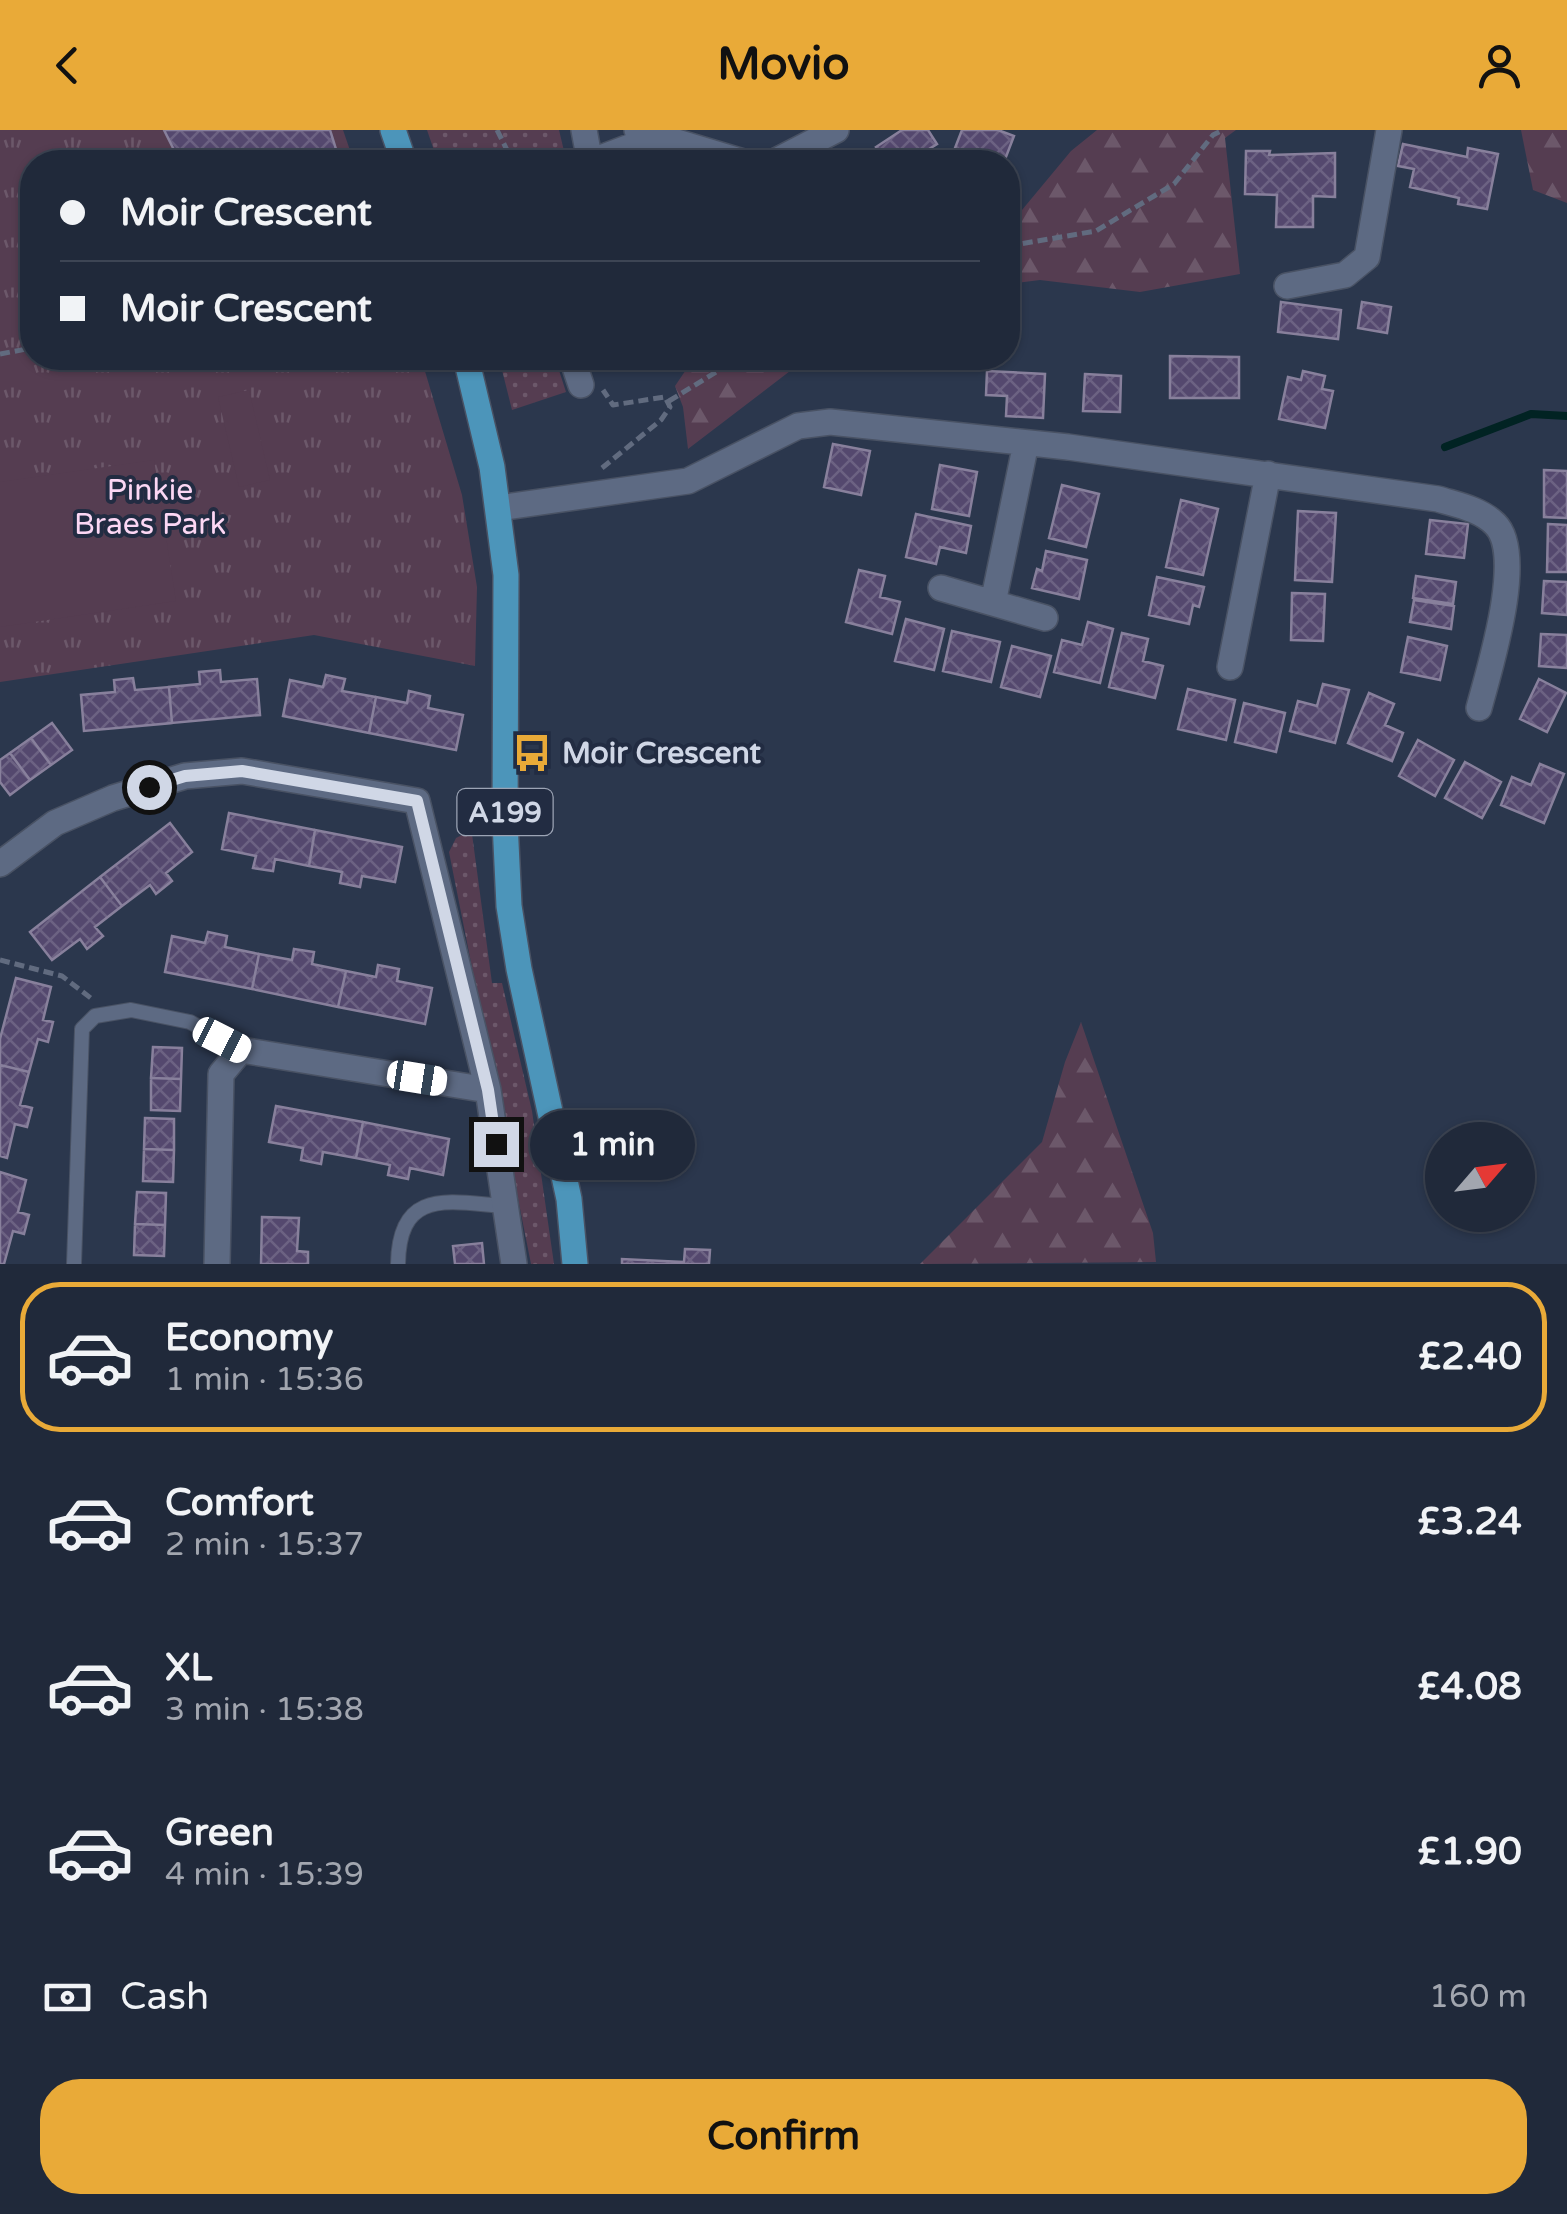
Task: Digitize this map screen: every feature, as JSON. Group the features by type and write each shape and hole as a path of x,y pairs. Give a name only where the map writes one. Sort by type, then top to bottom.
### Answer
{"main road":[{"name":"A199","path":"469,370 498,508 506,575 505,822 509,906 569,1199 575,1264"}],"street":[{"path":"797,150 836,130"},
{"path":"1287,286 1345,275 1368,257 1389,130"},
{"path":"614,150 647,134 702,150"},
{"path":"576,370 581,385"},
{"path":"498,508 688,481 798,426 830,422 1026,443 1438,499 1476,511 1497,525 1507,544 1504,615 1480,708"},
{"path":"992,603 1026,443"},
{"path":"1230,667 1268,474"},
{"path":"941,588 1045,618"},
{"path":"1,861 55,822 113,798 185,776 242,771 417,801 488,1090 514,1264"},
{"path":"217,1264 221,1074 241,1050 488,1090"}],"lane":[{"path":"74,1264 82,1029 95,1016 131,1010 190,1022 241,1050"},
{"path":"398,1264 399,1236 411,1214 428,1204 505,1206"}],"path":[{"path":"1020,244 1096,231 1174,184 1213,135 1224,130"},
{"path":"669,401 719,370"},
{"path":"581,385 604,390 613,405 664,397 670,407 661,420 602,468 594,492"},
{"path":"0,960 62,976 109,1012"}],"green space":[{"name":"Pinkie Braes Park","path":"0,130 343,130 350,150 20,150 20,370 425,370 462,495 477,587 475,666 314,635 0,682"},
{"path":"427,130 559,130 564,150 434,150"},
{"path":"1097,130 1236,130 1225,138 1240,274 1140,292 1040,280 1020,282 1020,211 1071,151"},
{"path":"1521,130 1567,130 1567,203 1533,190"},
{"path":"502,370 559,370 566,392 512,410"},
{"path":"686,370 791,370 688,449 683,407 675,386"},
{"path":"249,390 270,480 239,487 218,397"},
{"path":"154,460 176,601 0,627 0,482"},
{"path":"472,834 492,983 502,983 532,1111 554,1264 531,1264 449,852 456,838"},
{"path":"1081,1022 1153,1233 1156,1262 920,1264 1042,1142"}],"building":[{"path":"164,130 330,130 336,150 174,150"},
{"path":"902,130 928,130 937,144 927,150 876,147"},
{"path":"962,130 998,130 1014,136 1009,150 955,148"},
{"path":"1403,144 1467,157 1468,148 1498,154 1487,209 1458,204 1459,198 1410,187 1414,169 1398,166"},
{"path":"1246,151 1270,151 1269,155 1335,153 1335,197 1313,196 1313,227 1276,227 1277,195 1245,194"},
{"path":"1281,302 1341,310 1338,339 1278,332"},
{"path":"1362,302 1391,307 1387,333 1358,328"},
{"path":"1170,356 1239,357 1239,398 1170,398"},
{"path":"987,371 1045,374 1043,418 1006,416 1007,396 986,395"},
{"path":"1303,371 1325,376 1322,389 1333,391 1325,428 1279,419 1288,377 1301,380"},
{"path":"1085,374 1121,376 1120,412 1083,411"},
{"path":"833,444 870,451 861,495 824,487"},
{"path":"940,465 977,472 969,516 932,509"},
{"path":"1544,470 1567,471 1567,518 1544,517"},
{"path":"1062,485 1099,494 1086,547 1049,538"},
{"path":"1181,500 1218,509 1203,575 1166,567"},
{"path":"1298,511 1336,513 1332,582 1295,580"},
{"path":"916,514 971,526 966,553 940,547 936,564 906,557"},
{"path":"1430,520 1468,524 1464,558 1426,554"},
{"path":"1548,524 1567,525 1567,572 1547,572"},
{"path":"1046,551 1087,560 1079,599 1032,588 1037,569 1042,571"},
{"path":"859,570 885,576 880,597 900,602 892,634 846,622"},
{"path":"1416,576 1456,582 1453,604 1413,598"},
{"path":"1157,577 1204,587 1199,607 1193,605 1189,624 1149,615"},
{"path":"1544,581 1567,582 1567,615 1542,613"},
{"path":"1292,593 1325,594 1323,641 1291,640"},
{"path":"1414,600 1454,606 1451,629 1410,622"},
{"path":"906,619 944,629 934,670 895,661"},
{"path":"1088,622 1113,629 1100,683 1054,672 1062,640 1082,645"},
{"path":"952,631 1000,642 991,682 943,671"},
{"path":"1122,633 1148,639 1143,661 1163,666 1155,698 1109,687"},
{"path":"1541,634 1567,635 1567,668 1539,666"},
{"path":"1408,637 1447,646 1440,680 1401,672"},
{"path":"1012,646 1051,656 1040,697 1001,687"},
{"path":"220,670 221,682 257,679 260,715 172,723 169,687 200,684 199,672"},
{"path":"326,675 345,679 342,691 376,697 369,733 283,716 290,680 323,687"},
{"path":"133,678 135,690 169,687 172,723 84,731 81,695 115,692 114,680"},
{"path":"1539,679 1566,693 1547,732 1520,719"},
{"path":"1323,684 1349,690 1335,743 1290,731 1298,701 1317,706"},
{"path":"1188,689 1235,700 1226,740 1178,729"},
{"path":"409,691 430,696 428,708 463,715 456,750 369,733 376,697 407,703"},
{"path":"1369,693 1394,704 1385,725 1403,733 1392,761 1348,743"},
{"path":"1244,703 1285,713 1276,752 1235,742"},
{"path":"52,723 72,750 51,765 31,738"},
{"path":"31,738 51,765 30,780 10,753"},
{"path":"1418,740 1454,760 1435,796 1399,776"},
{"path":"10,753 30,780 10,795 0,782 0,760"},
{"path":"1465,762 1501,782 1482,818 1445,798"},
{"path":"1540,764 1564,774 1544,823 1501,805 1512,777 1531,785"},
{"path":"229,813 315,830 309,866 275,859 273,871 253,868 256,856 222,849"},
{"path":"170,823 192,852 166,873 172,881 156,894 150,885 122,906 100,877"},
{"path":"315,830 402,847 395,882 362,876 360,887 340,883 342,872 309,866"},
{"path":"100,877 122,906 95,927 103,936 87,949 80,939 52,960 30,932"},
{"path":"208,932 227,936 225,947 259,954 252,989 165,972 172,936 205,943"},
{"path":"294,949 314,952 312,964 346,971 338,1007 252,989 259,954 292,960"},
{"path":"378,965 399,969 397,981 432,988 425,1024 338,1007 346,971 376,977"},
{"path":"16,978 51,987 43,1020 53,1022 48,1042 38,1039 29,1072 0,1065 0,1039"},
{"path":"153,1047 182,1048 181,1079 151,1078"},
{"path":"0,1065 29,1072 20,1105 32,1108 27,1127 15,1124 7,1158 0,1156"},
{"path":"151,1078 181,1079 180,1111 151,1110"},
{"path":"276,1106 363,1122 356,1158 323,1152 321,1164 301,1160 303,1148 269,1142"},
{"path":"145,1118 174,1119 174,1150 144,1149"},
{"path":"363,1122 449,1139 443,1175 410,1168 408,1179 388,1175 390,1165 356,1158"},
{"path":"144,1149 174,1150 173,1182 143,1181"},
{"path":"0,1172 26,1180 18,1212 29,1215 24,1234 13,1231 4,1264 0,1264"},
{"path":"137,1192 166,1193 165,1225 135,1224"},
{"path":"262,1217 299,1218 297,1251 308,1252 308,1264 261,1264"},
{"path":"135,1224 165,1225 164,1256 134,1255"},
{"path":"482,1243 484,1264 455,1264 453,1246"},
{"path":"685,1249 710,1250 709,1264 622,1264 622,1259 684,1262"}],"waterway":[{"path":"1445,447 1531,414 1567,416"}],"place":[{"name":"Moir Crescent","path":"532,753"}],"route":[{"path":"149,787 185,776 242,771 417,801 488,1090 496,1144"}]}
